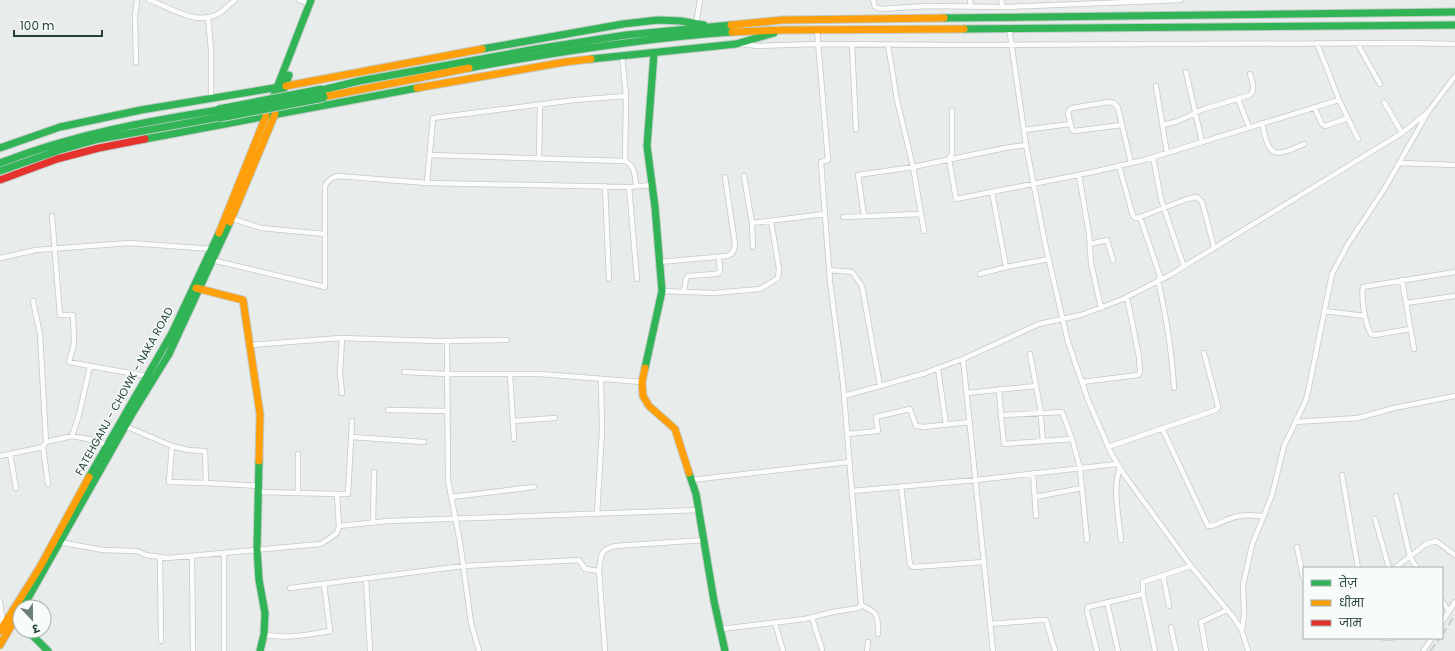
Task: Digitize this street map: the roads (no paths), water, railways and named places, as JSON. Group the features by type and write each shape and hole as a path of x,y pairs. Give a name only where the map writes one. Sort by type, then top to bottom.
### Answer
{"main road":[{"path":"26,599 125,426 169,354 271,115 312,1"},
{"path":"323,93 359,81 536,49 626,35 782,20 1455,12"},
{"path":"0,148 60,127 141,110 282,86 529,40 623,24 658,20 682,21 712,26"},
{"path":"0,171 60,150 99,139 219,113 323,93 600,46 651,39 712,33 817,29 1455,25"},
{"path":"0,180 57,159 99,148 271,115 557,64 736,44 784,30"},
{"path":"654,52 647,146 662,291 642,382 642,396 648,406 675,429 692,480 699,510 714,601 725,651"},
{"path":"0,163 50,145 87,135 219,113"},
{"path":"210,260 212,249 228,218"},
{"path":"197,288 243,300 260,414 259,489 256,550 259,580 265,613 264,634 260,651"},
{"name":"FATEHGANJ - CHOWK - NAKA ROAD","path":"27,599 58,542 107,445 197,288"},
{"name":"FATEHGANJ - CHOWK - NAKA ROAD","path":"2,628 12,621"},
{"path":"0,645 12,625"},
{"path":"36,639 48,651"}],"street":[{"path":"136,62 135,17 137,0"},
{"path":"148,0 192,17 208,17 219,13 235,0"},
{"path":"298,0 312,1"},
{"path":"696,24 700,0"},
{"path":"873,0 875,18"},
{"path":"939,0 940,7"},
{"path":"970,0 971,7"},
{"path":"1001,0 1003,7"},
{"path":"875,8 1003,7 1069,2 1180,0"},
{"path":"208,17 211,55 211,98"},
{"path":"1009,27 1026,145 1049,259 1063,320 1088,400 1108,447 1118,466 1191,566 1242,631 1248,651"},
{"path":"817,29 828,160 821,162 829,270 844,396 861,606"},
{"path":"1317,43 1339,100 1358,139"},
{"path":"1357,43 1380,84"},
{"path":"736,44 758,46 818,44 1455,44"},
{"path":"852,44 856,130"},
{"path":"888,44 897,100 913,167 924,231"},
{"path":"622,56 626,96 625,161"},
{"path":"1186,72 1202,142"},
{"path":"1163,125 1238,99 1252,92 1253,88 1250,74"},
{"path":"1242,631 1244,614 1243,585 1252,545 1264,516 1278,474 1284,446 1306,400 1332,274 1348,244 1400,163 1428,112 1455,76"},
{"path":"1156,86 1167,153"},
{"path":"427,183 433,118 540,104 626,96"},
{"path":"1238,99 1249,127"},
{"path":"952,110 952,154 948,159 956,199 1079,175 1131,163 1339,100"},
{"path":"1122,124 1074,131 1072,130 1068,113 1072,108 1109,102 1117,105 1122,124 1131,163"},
{"path":"1384,102 1402,133"},
{"path":"539,158 540,104"},
{"path":"1314,107 1322,124 1326,126 1348,118"},
{"path":"844,396 926,373 963,359 1038,324 1063,320 1101,308 1127,297 1184,267 1214,247 1402,133 1428,112"},
{"path":"1262,123 1266,144 1270,150 1274,152 1289,151 1304,144"},
{"path":"1024,130 1070,124"},
{"path":"864,216 858,175 913,167 1026,145"},
{"path":"430,155 625,161 631,164 635,174 636,186"},
{"path":"1153,157 1159,192 1184,267"},
{"path":"1400,163 1455,165"},
{"path":"1119,166 1131,212 1135,218 1193,197 1197,197 1200,199 1214,247"},
{"path":"1079,175 1090,244 1091,263 1101,308"},
{"path":"210,260 326,286 325,186 332,177 338,176 427,183 629,187 652,185"},
{"path":"660,262 727,256 734,251 735,244 725,176"},
{"path":"744,176 752,223 752,247"},
{"path":"605,186 609,280"},
{"path":"629,187 637,279"},
{"path":"992,192 1006,267"},
{"path":"752,223 825,214"},
{"path":"843,218 921,214"},
{"path":"52,216 60,315 73,316 74,344 70,362 147,376"},
{"path":"1140,217 1159,280 1173,361 1174,388"},
{"path":"228,218 261,228 325,234"},
{"path":"662,291 714,293 760,289 770,284 778,278 779,269 771,221"},
{"path":"1090,244 1107,240 1113,260"},
{"path":"0,258 36,250 130,242 212,249"},
{"path":"684,292 686,278 688,276 719,273 719,257"},
{"path":"980,274 1006,267 1049,259"},
{"path":"829,270 852,272 862,286 880,386"},
{"path":"1410,329 1375,335 1370,334 1365,316 1362,292 1363,287 1455,272"},
{"path":"1402,280 1414,349"},
{"path":"1406,303 1455,296"},
{"path":"1082,382 1138,375 1140,372 1139,357 1127,297"},
{"path":"33,301 40,341 46,442"},
{"path":"1324,310 1365,316"},
{"path":"342,338 340,373 342,393"},
{"path":"250,345 342,338 446,341 507,340"},
{"path":"446,341 448,480 464,566 471,623 479,651"},
{"path":"1108,447 1216,410 1218,407 1204,353"},
{"path":"1030,354 1041,413 1043,441"},
{"path":"963,359 993,651"},
{"path":"72,436 79,414 90,366"},
{"path":"938,368 946,425"},
{"path":"404,372 446,374 540,374 642,382"},
{"path":"510,374 514,439"},
{"path":"597,514 602,431 601,379"},
{"path":"967,393 1036,386"},
{"path":"999,389 1004,444 1072,439"},
{"path":"1295,422 1358,418 1394,408 1455,396"},
{"path":"846,434 878,431 876,417 910,409 916,426 923,427 970,422"},
{"path":"388,410 448,411"},
{"path":"1001,415 1063,413 1080,468 1087,540"},
{"path":"513,420 555,418"},
{"path":"172,446 169,482 206,483 298,493 348,494 352,421"},
{"path":"125,426 172,446 188,450 205,451 206,483"},
{"path":"1162,428 1208,526 1212,526 1241,515 1264,516"},
{"path":"0,456 42,447 46,442 72,436 93,440 107,445"},
{"path":"351,437 424,442"},
{"path":"42,447 48,484"},
{"path":"10,454 16,488"},
{"path":"298,454 298,493"},
{"path":"692,480 849,462"},
{"path":"852,491 976,480 1080,468 1118,466"},
{"path":"1118,466 1116,486 1121,540"},
{"path":"373,523 374,472"},
{"path":"1033,473 1036,516"},
{"path":"1342,475 1358,567"},
{"path":"901,486 910,565 914,567 984,562"},
{"path":"452,497 534,487"},
{"path":"1035,497 1082,488"},
{"path":"58,542 103,550 137,551 146,555 166,558 321,544 337,533 339,526 337,494"},
{"path":"1396,496 1410,557 1416,567"},
{"path":"339,526 456,519 699,510"},
{"path":"1375,519 1389,567"},
{"path":"605,651 599,570 602,554 606,548 615,546 704,540"},
{"path":"1396,567 1426,544 1436,541 1455,555"},
{"path":"1296,547 1303,578"},
{"path":"224,553 224,651"},
{"path":"192,556 193,651"},
{"path":"160,557 161,640"},
{"path":"290,588 464,566 579,560 585,569 599,570"},
{"path":"1155,651 1143,594 1143,582 1191,566"},
{"path":"1163,575 1169,606"},
{"path":"366,578 370,651"},
{"path":"264,634 292,636 330,631 324,584"},
{"path":"1097,651 1087,609 1095,605 1143,594"},
{"path":"0,601 2,628"},
{"path":"1107,602 1118,651"},
{"path":"1443,602 1449,611"},
{"path":"1443,620 1455,602"},
{"path":"721,629 812,618 833,612 858,608 861,606 872,610 877,615 878,634"},
{"path":"1206,651 1201,622 1227,610"},
{"path":"812,618 822,649"},
{"path":"990,624 1046,620 1055,651"},
{"path":"775,623 783,651"},
{"path":"1171,627 1176,651"},
{"path":"1426,639 1429,643"},
{"path":"1423,651 1431,639"},
{"path":"867,651 868,642"}],"railway":[{"path":"1443,633 1455,615"},
{"path":"1430,651 1439,639"}]}
